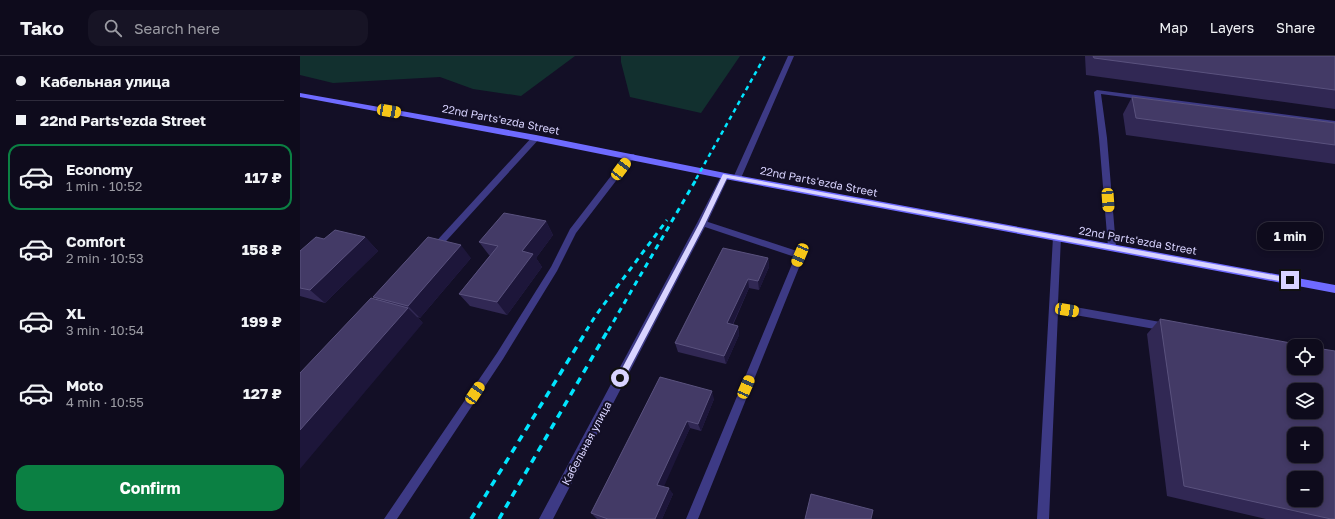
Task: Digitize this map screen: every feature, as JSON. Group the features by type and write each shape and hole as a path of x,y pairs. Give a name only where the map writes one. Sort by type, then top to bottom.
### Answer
{"street":[{"name":"22nd Parts'ezda Street","path":"300,95 536,138 725,176 1335,289"},
{"name":"Кабельная улица","path":"546,519 702,224 725,176"}],"lane":[{"path":"736,178 791,56"},
{"path":"1112,248 1103,138 1097,92 1335,123"},
{"path":"428,255 536,138"},
{"path":"390,519 500,356 554,268 573,231 630,156"},
{"path":"692,519 800,255 702,224"},
{"path":"1043,519 1057,237"},
{"path":"1054,308 1178,330"}],"green space":[{"path":"300,56 575,56 521,96 473,89 440,77 333,83 300,75"},
{"path":"621,56 740,56 701,113 630,97 621,62"}],"building":[{"path":"1093,56 1335,56 1335,90 1094,58"},
{"path":"1132,97 1335,123 1335,145 1136,118"},
{"path":"504,213 546,221 522,251 533,254 497,302 459,294 498,246 479,242"},
{"path":"335,230 365,237 310,290 300,288 300,251 316,237 324,239"},
{"path":"428,237 461,245 408,306 373,297"},
{"path":"723,248 768,258 758,281 748,279 727,323 738,326 724,356 675,343"},
{"path":"371,298 408,308 300,430 300,373"},
{"path":"1160,319 1287,342 1287,375 1323,375 1323,349 1335,351 1335,519 1184,486"},
{"path":"660,377 712,391 698,424 687,421 657,485 669,488 655,519 608,519 591,513"},
{"path":"811,494 873,510 871,519 805,519"}],"railway":[{"path":"696,179 765,56"},
{"path":"608,331 697,178"},
{"path":"586,331 596,315 667,220"},
{"path":"471,519 587,330"},
{"path":"499,519 608,330"}],"route":[{"path":"620,378 702,224 725,176 1290,280"}]}
